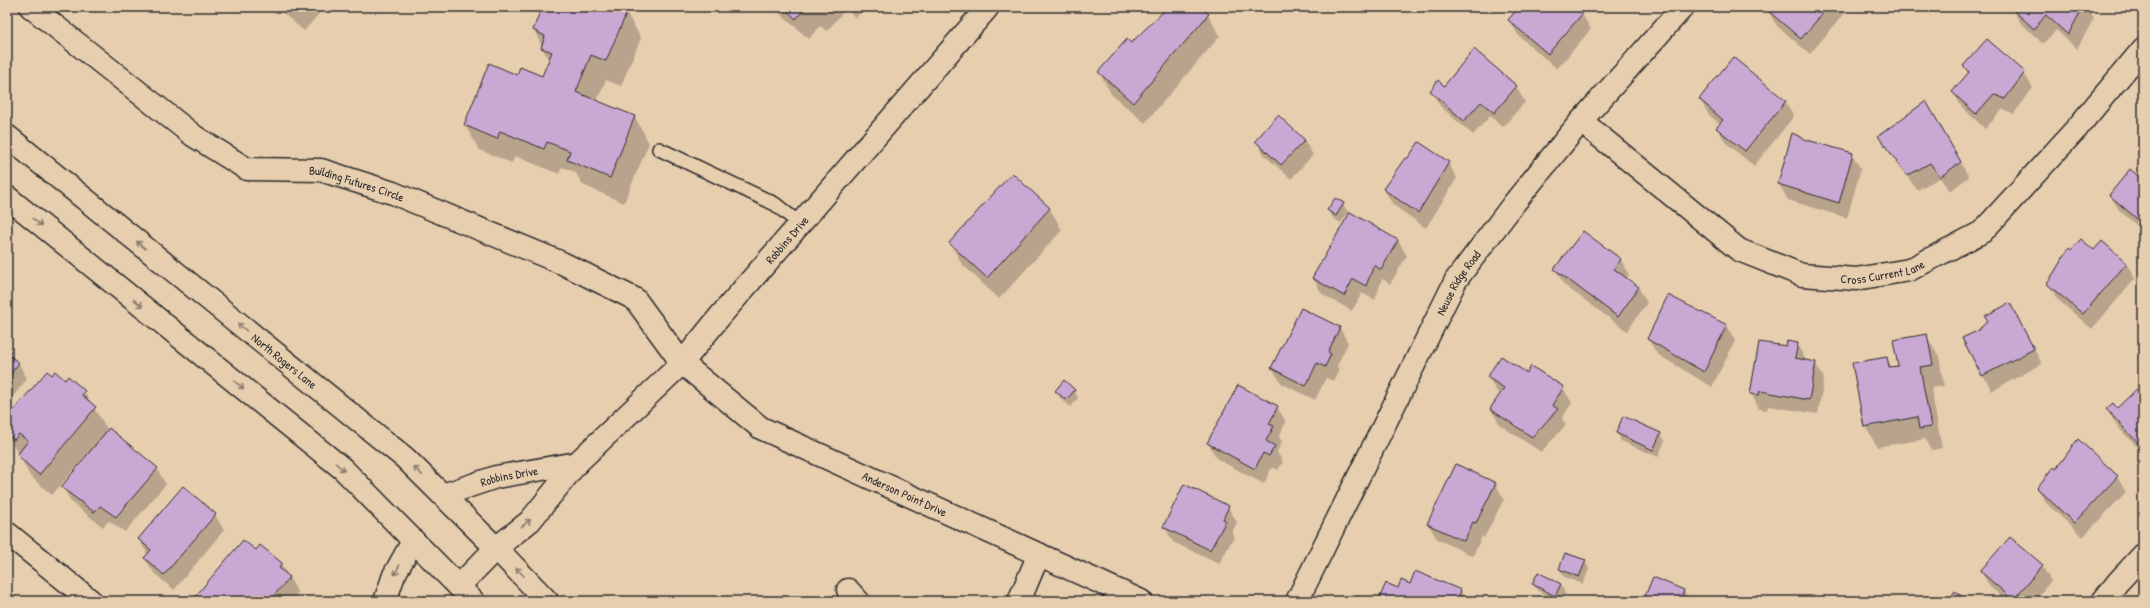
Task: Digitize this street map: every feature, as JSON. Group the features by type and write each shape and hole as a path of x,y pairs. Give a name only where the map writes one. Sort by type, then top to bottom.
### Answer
{"street":[{"name":"Building Futures Circle","path":"31,7 194,136 247,169 322,170 393,193 562,263 635,299 682,363"},
{"name":"Robbins Drive","path":"466,594 496,548 530,521 577,463 682,363 988,7"},
{"name":"Neuse Ridge Road","path":"1297,601 1456,280 1515,202 1581,121 1683,7"},
{"name":"Cross Current Lane","path":"1581,121 1739,250 1802,275 1856,279 1909,270 1982,232 2077,128 2143,49"},
{"name":"North Rogers Lane","path":"7,136 405,458 547,601"},
{"path":"7,197 343,469 466,594"},
{"name":"Anderson Point Drive","path":"682,363 761,428 1142,601"},
{"name":"Robbins Drive","path":"443,495 496,477 577,463"},
{"path":"7,533 91,601"},
{"path":"385,601 394,575 413,541"},
{"path":"1019,601 1039,554"},
{"path":"2103,601 2143,555"}],"lane":[{"path":"659,149 775,204 800,224"}],"building":[{"path":"542,7 615,7 627,12 606,61 591,55 576,92 635,116 610,178 567,160 570,151 547,142 544,149 500,131 497,139 464,125 489,63 517,75 520,67 542,76 552,52 541,48 545,36 533,30"},
{"path":"783,7 806,7 796,19"},
{"path":"1168,7 1200,7 1209,14 1133,103 1098,72 1127,39 1131,43"},
{"path":"1519,7 1576,7 1583,13 1548,54 1508,20"},
{"path":"1770,7 1828,7 1801,39 1767,10"},
{"path":"2010,7 2083,7 2068,35 2046,15 2034,29"},
{"path":"1987,39 2025,72 2005,99 1994,94 1976,114 1952,92 1969,72 1963,66"},
{"path":"1474,49 1517,86 1494,113 1481,102 1464,121 1430,91 1438,80 1444,86"},
{"path":"1733,57 1786,101 1745,151 1716,128 1723,120 1699,99"},
{"path":"1926,101 1961,162 1940,177 1930,163 1907,176 1878,136"},
{"path":"1278,115 1305,140 1281,165 1255,141"},
{"path":"1792,133 1807,140 1853,153 1839,203 1778,184"},
{"path":"1419,142 1449,162 1418,213 1383,189 1405,158 1407,159"},
{"path":"2130,169 2143,180 2143,224 2109,195"},
{"path":"1012,173 1050,208 987,278 949,243"},
{"path":"1335,198 1344,203 1336,216 1327,210"},
{"path":"1350,212 1398,240 1381,270 1374,265 1366,286 1353,279 1344,296 1312,278"},
{"path":"1583,231 1621,259 1614,269 1639,287 1618,317 1554,269"},
{"path":"2081,239 2094,250 2102,241 2127,263 2083,314 2047,284 2069,248 2071,250"},
{"path":"1668,295 1727,325 1704,372 1647,339"},
{"path":"2010,303 2034,349 1982,376 1962,338 1977,331 1988,321 1985,316"},
{"path":"1301,308 1340,327 1328,352 1331,354 1325,367 1317,363 1306,386 1271,368"},
{"path":"1927,334 1933,365 1920,367 1931,427 1919,429 1917,417 1864,427 1852,363 1887,357 1889,367 1898,366 1893,340"},
{"path":"1787,341 1798,343 1795,358 1816,362 1809,400 1760,391 1759,395 1750,394 1759,342 1786,346"},
{"path":"7,348 11,352 9,355 19,363 7,378"},
{"path":"1501,356 1527,373 1531,366 1564,387 1552,405 1558,409 1532,437 1490,409 1504,388 1487,377"},
{"path":"47,371 52,375 55,371 65,380 68,376 85,391 82,395 96,407 39,475 17,455 28,441 19,434 14,440 7,434 9,430 7,428 7,418"},
{"path":"1064,380 1075,390 1066,400 1055,391"},
{"path":"2143,383 2143,442 2139,444 2106,409 2113,403 2117,408"},
{"path":"1238,385 1278,406 1269,424 1274,426 1266,441 1275,446 1269,456 1263,453 1255,469 1207,443"},
{"path":"1623,416 1661,433 1653,450 1616,433"},
{"path":"109,428 158,468 116,517 100,506 94,512 61,487"},
{"path":"2078,439 2118,476 2074,523 2037,488 2053,467 2056,469"},
{"path":"1456,464 1496,483 1476,523 1473,522 1464,541 1427,524"},
{"path":"1184,484 1229,506 1223,519 1226,521 1210,550 1163,527"},
{"path":"183,486 216,514 164,575 144,558 151,550 138,539"},
{"path":"2010,537 2043,565 2013,600 1980,571"},
{"path":"243,540 256,550 260,545 282,563 279,568 290,577 269,601 195,601 193,599"},
{"path":"1565,553 1586,560 1579,577 1559,569"},
{"path":"1415,571 1461,590 1457,601 1378,601 1386,583 1398,588 1401,580 1410,584"},
{"path":"1538,572 1561,584 1555,596 1532,584"},
{"path":"1653,577 1684,590 1680,601 1643,601"},
{"path":"1955,591 1968,601 1948,601"}]}
